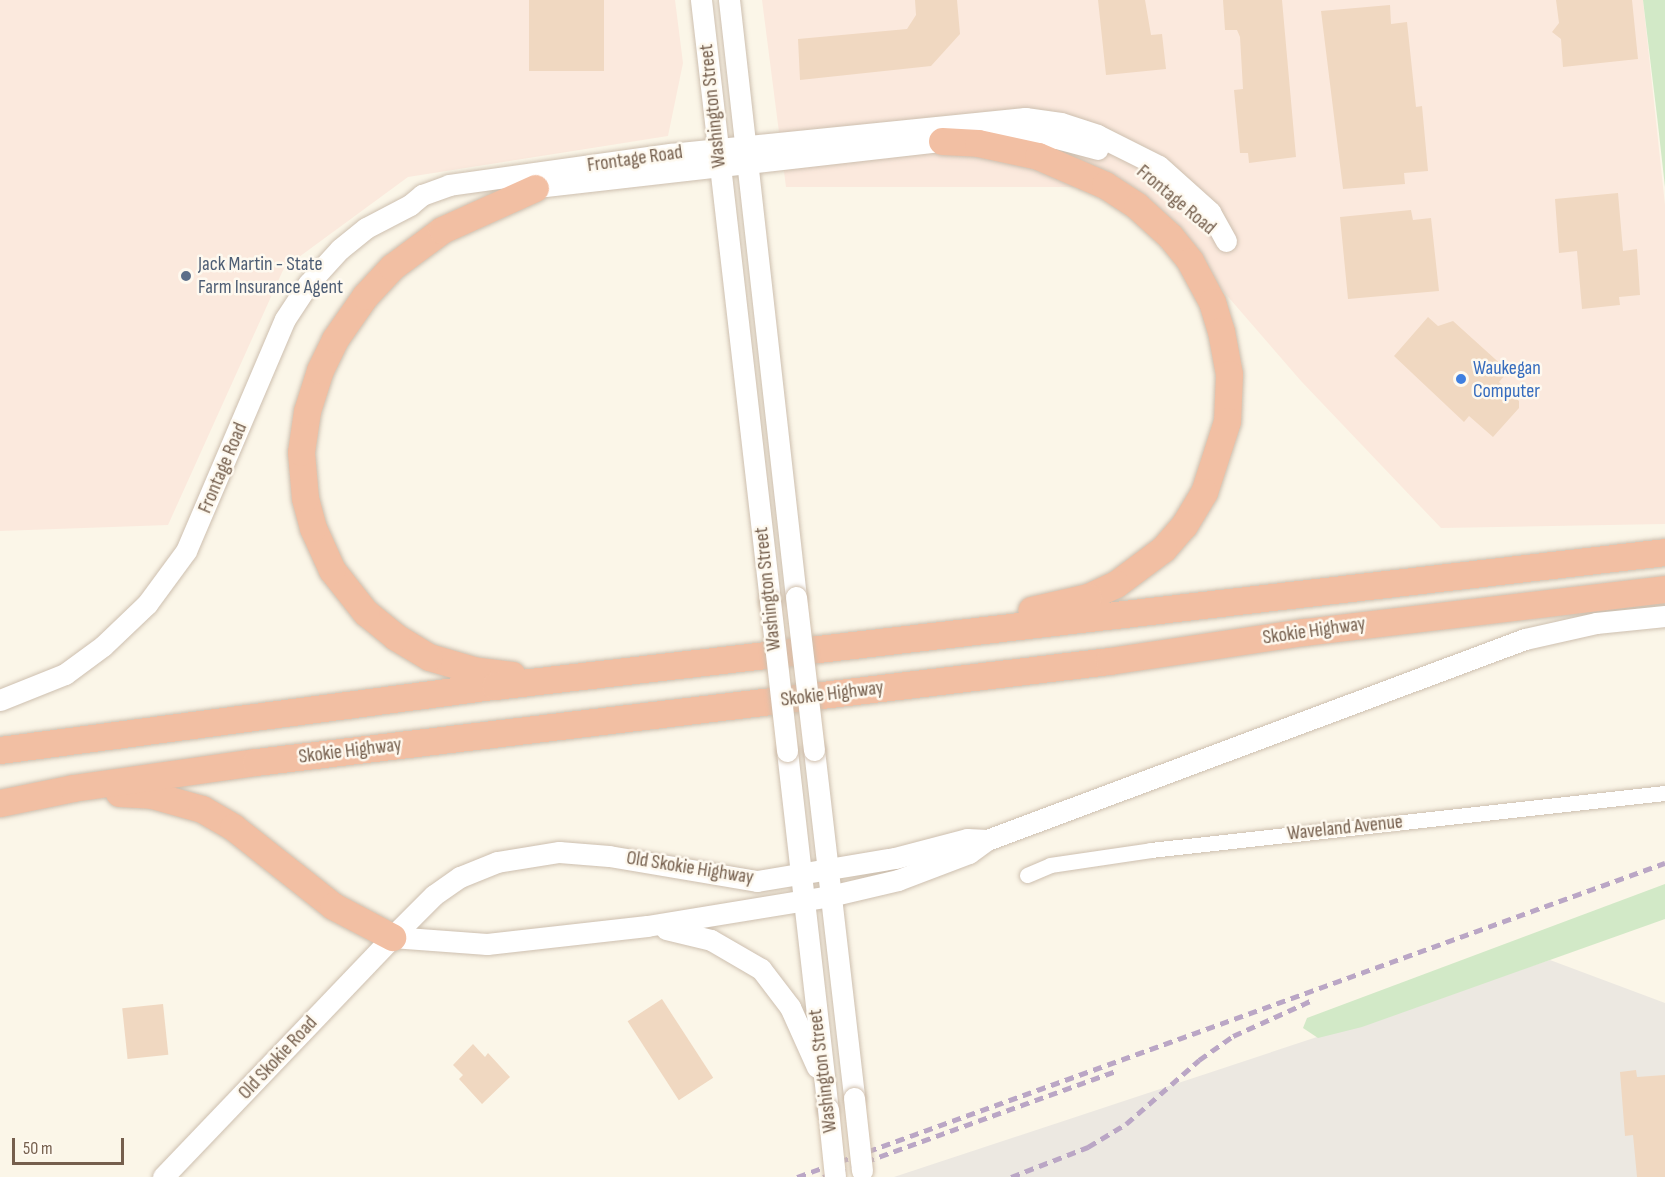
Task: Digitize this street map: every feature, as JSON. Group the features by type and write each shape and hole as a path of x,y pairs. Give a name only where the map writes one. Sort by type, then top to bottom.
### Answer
{"highway":[{"path":"817,649 1064,604 1116,584 1163,549 1184,525 1204,492 1220,452 1228,395 1221,332 1198,274 1170,236 1137,206 1071,168 978,143 942,141"},
{"path":"535,188 442,230 392,267 365,296 335,339 320,370 307,411 302,475 313,528 332,570 366,613 396,638 429,657 477,671 520,676 588,676"},
{"name":"Skokie Highway","path":"0,750 588,676 1665,552"},
{"name":"Skokie Highway","path":"0,803 73,788 256,762 1109,661 1304,632 1665,589"},
{"path":"0,814 126,792 178,801 233,827 304,886 362,923 392,937"}],"main road":[{"name":"Washington Street","path":"701,0 835,1177"},
{"name":"Washington Street","path":"729,0 862,1177"},
{"name":"Frontage Road","path":"0,700 64,674 103,646 147,604 186,551 285,319 308,284 340,249 366,228 410,205 422,195 449,185 746,155 942,141 1008,133 1057,138 1106,152 1139,167 1169,189 1226,241 1210,212 1160,166 1097,135 1061,123 1025,118 911,129 746,155"},
{"name":"Frontage Road","path":"410,205 421,208 475,194 535,188 719,158"},
{"path":"392,937 487,944 647,926 831,896 898,880 969,854 987,840 1525,639 1596,623 1665,616"},
{"name":"Old Skokie Highway","path":"392,937 434,895 460,877 528,855 584,853 757,881 895,858 967,839 987,840"},
{"path":"647,926 711,940 761,969 790,1007 825,1083"},
{"name":"Old Skokie Road","path":"163,1177 392,937"}],"street":[{"name":"Waveland Avenue","path":"1027,875 1050,865 1151,850 1665,793"}],"shaded area":[{"path":"0,0 675,0 683,63 668,136 408,177 284,268 168,525 0,531"},
{"path":"762,0 1643,0 1665,205 1665,524 1441,528 1301,381 1133,187 786,187"},
{"path":"1550,960 1665,1003 1665,1177 894,1177"}],"green space":[{"path":"1643,0 1665,0 1665,187 1657,116"},
{"path":"1665,884 1665,919 1362,1027 1318,1038 1303,1028 1307,1018"}],"building":[{"path":"529,0 604,0 604,71 529,71"},
{"path":"915,0 957,0 960,34 931,66 800,80 798,39 907,29 916,15"},
{"path":"1098,0 1145,0 1151,35 1162,34 1166,69 1106,75"},
{"path":"1223,0 1282,0 1296,157 1249,163 1248,153 1240,153 1234,90 1243,89 1240,37 1237,30 1225,30"},
{"path":"1556,0 1632,0 1638,59 1563,67 1561,39 1552,32 1559,23"},
{"path":"1390,5 1391,24 1407,22 1416,107 1422,106 1428,171 1404,173 1405,184 1343,189 1321,11"},
{"path":"1618,193 1623,251 1637,249 1640,295 1619,297 1620,305 1582,309 1577,251 1559,253 1555,199"},
{"path":"1411,210 1413,220 1431,218 1439,291 1348,299 1340,217"},
{"path":"1428,317 1438,326 1453,321 1505,368 1506,374 1499,382 1519,401 1519,408 1493,437 1469,416 1464,422 1394,356"},
{"path":"662,999 713,1078 679,1100 628,1021"},
{"path":"163,1004 168,1055 128,1059 122,1008"},
{"path":"473,1044 485,1057 488,1053 510,1077 482,1104 459,1079 463,1075 453,1065"},
{"path":"1636,1070 1637,1077 1665,1075 1665,1177 1637,1177 1633,1135 1625,1136 1620,1072"}],"railway":[{"path":"797,1177 1665,863"},
{"path":"1011,1177 1088,1147 1126,1124 1199,1060 1233,1036 1310,1001"},
{"path":"823,1177 1118,1070"}],"place":[{"name":"Jack Martin - State Farm Insurance Agent","path":"186,276"},
{"name":"Waukegan Computer","path":"1461,379"}]}
